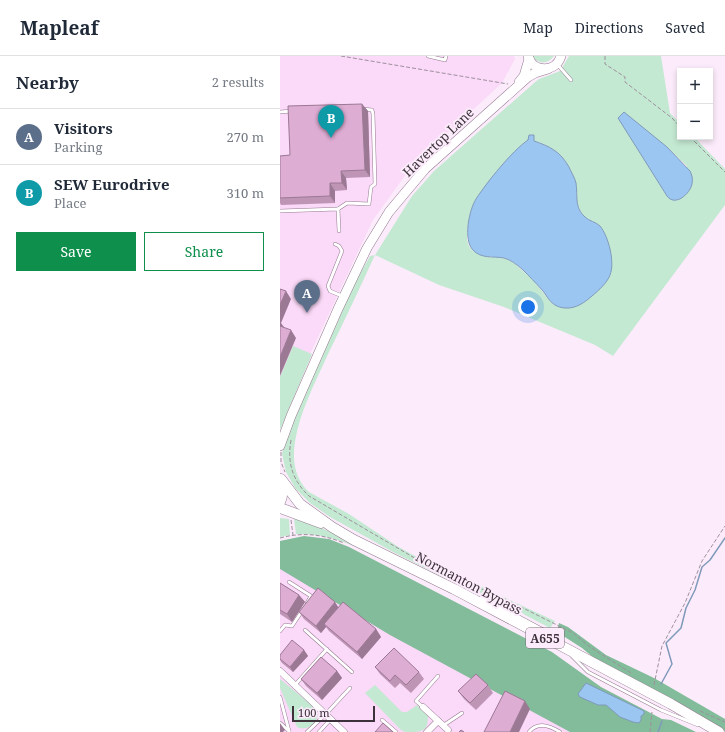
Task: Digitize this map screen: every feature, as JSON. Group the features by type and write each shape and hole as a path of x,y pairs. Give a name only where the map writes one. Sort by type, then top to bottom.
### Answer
{"main road":[{"name":"Havertop Lane","path":"517,87 524,76 528,58"},
{"path":"528,58 534,66 540,69 548,69"},
{"name":"Havertop Lane","path":"283,442 344,297 367,248 389,212 425,168 517,87 535,73 548,69 559,60"},
{"path":"280,502 282,497 282,478"},
{"name":"Normanton Bypass","path":"282,478 300,504 332,528"},
{"name":"Normanton Bypass","path":"280,508 332,528 454,589 671,704 718,732"},
{"name":"A655","path":"280,516 306,518"}],"street":[{"path":"280,671 344,732"},
{"path":"423,707 443,726 427,732"}],"lane":[{"path":"428,56 445,60 446,56"},
{"path":"559,60 571,80"},
{"path":"280,211 338,209 347,203 369,204 371,187 375,184 373,114 372,110 360,109"},
{"path":"280,112 293,111"},
{"path":"338,209 339,231"},
{"path":"335,244 339,246 342,251 328,286 330,291 344,297"},
{"path":"280,631 285,625 292,626 311,596 289,582"},
{"path":"306,630 352,672"},
{"path":"294,685 327,649"},
{"path":"423,707 416,701 438,676"},
{"path":"319,732 328,717 350,688"},
{"path":"280,697 290,732"},
{"path":"443,726 462,713"},
{"path":"307,732 328,717"},
{"path":"382,720 396,732"},
{"path":"280,723 290,732"},
{"path":"529,732 536,726 543,725 552,727 559,732"}],"path":[{"path":"341,56 502,83 517,87"},
{"path":"604,56 605,64 625,77 625,82 672,118 677,124"},
{"path":"693,140 725,172"},
{"path":"282,478 280,453 283,442"},
{"path":"283,442 297,483 309,496 418,560 505,599 564,628 573,633 590,647 623,667 635,677"},
{"path":"291,516 293,536"},
{"path":"653,688 662,646 685,603 702,561 725,526"},
{"path":"280,538 310,534 346,544"},
{"path":"697,710 725,722"},
{"path":"650,732 652,712"}],"shaded area":[{"path":"280,56 514,56 515,59 502,83 412,166 373,220 280,418"},
{"path":"280,567 572,732 280,732"}],"green space":[{"path":"532,56 554,56 549,61 540,62"},
{"path":"569,56 661,56 670,113 677,120 677,140 697,140 725,169 725,205 613,356 595,345 504,307 439,285 375,255 412,196 434,171 539,79 560,71","holes":["528,140 552,149 569,167 576,187 579,209 585,217 601,227 611,269 610,276 597,291 581,304 574,307 550,301 533,280 514,263 506,259 487,257 473,251 469,246 467,239 468,224 476,199 507,161","667,147 687,166 687,192 676,201"]},
{"path":"375,255 301,416 295,443 294,456 296,471 300,480 309,492 349,514 413,555 555,621 550,628 525,615 514,607 453,582 393,552 330,517 310,503 295,488 286,472 282,454 285,442 300,404 353,286 370,256"},
{"path":"293,346 312,354 280,430 280,377"},
{"path":"280,518 289,519 290,535 280,537"},
{"path":"294,519 320,527 362,549 322,536 296,534"},
{"path":"304,536 329,539 349,547 552,652 601,687 662,719 671,720 696,732 570,732 390,635 280,569 280,541"},
{"path":"559,623 568,627 606,655 654,678 725,719 725,731 594,658 582,648 557,632"},
{"path":"280,679 317,711 316,719 312,725 304,728 297,727 280,688"},
{"path":"375,685 402,712 407,712 417,705 428,715 425,729 416,732 406,732 401,730 365,693"}],"water":[{"path":"624,112 667,147 690,171 692,177 691,188 682,198 674,200 667,196 618,118"},
{"path":"529,135 534,135 534,141 554,150 566,161 577,188 577,201 579,209 587,218 600,226 606,237 610,250 612,264 607,281 600,289 580,305 569,308 563,308 555,305 518,265 504,258 487,257 476,253 470,245 468,239 469,217 473,204 500,167 528,140"},
{"path":"586,683 644,711 639,723 620,717 606,705 598,705 580,697 578,694"}],"building":[{"path":"362,104 365,170 341,171 342,183 330,183 330,196 280,198 280,156 290,155 288,106"},
{"path":"280,289 286,291 280,305"},
{"path":"280,326 291,330 280,357"},
{"path":"280,583 299,595 287,614 280,610"},
{"path":"318,588 335,602 316,626 299,612"},
{"path":"343,602 376,629 357,652 324,624"},
{"path":"292,640 304,650 290,667 280,659 280,655"},
{"path":"394,648 419,672 406,685 395,675 390,681 375,667"},
{"path":"321,657 337,671 317,693 301,679"},
{"path":"476,674 488,685 470,703 458,691"},
{"path":"505,691 525,701 510,732 484,732"},
{"path":"383,723 393,732 375,732"}],"waterway":[{"path":"661,684 672,664 666,643 681,628 686,608 695,590 702,567 710,560 725,538"},
{"path":"658,732 662,721"}],"place":[{"name":"SEW Eurodrive","path":"331,138"},
{"name":"Visitors","path":"307,313"}]}
